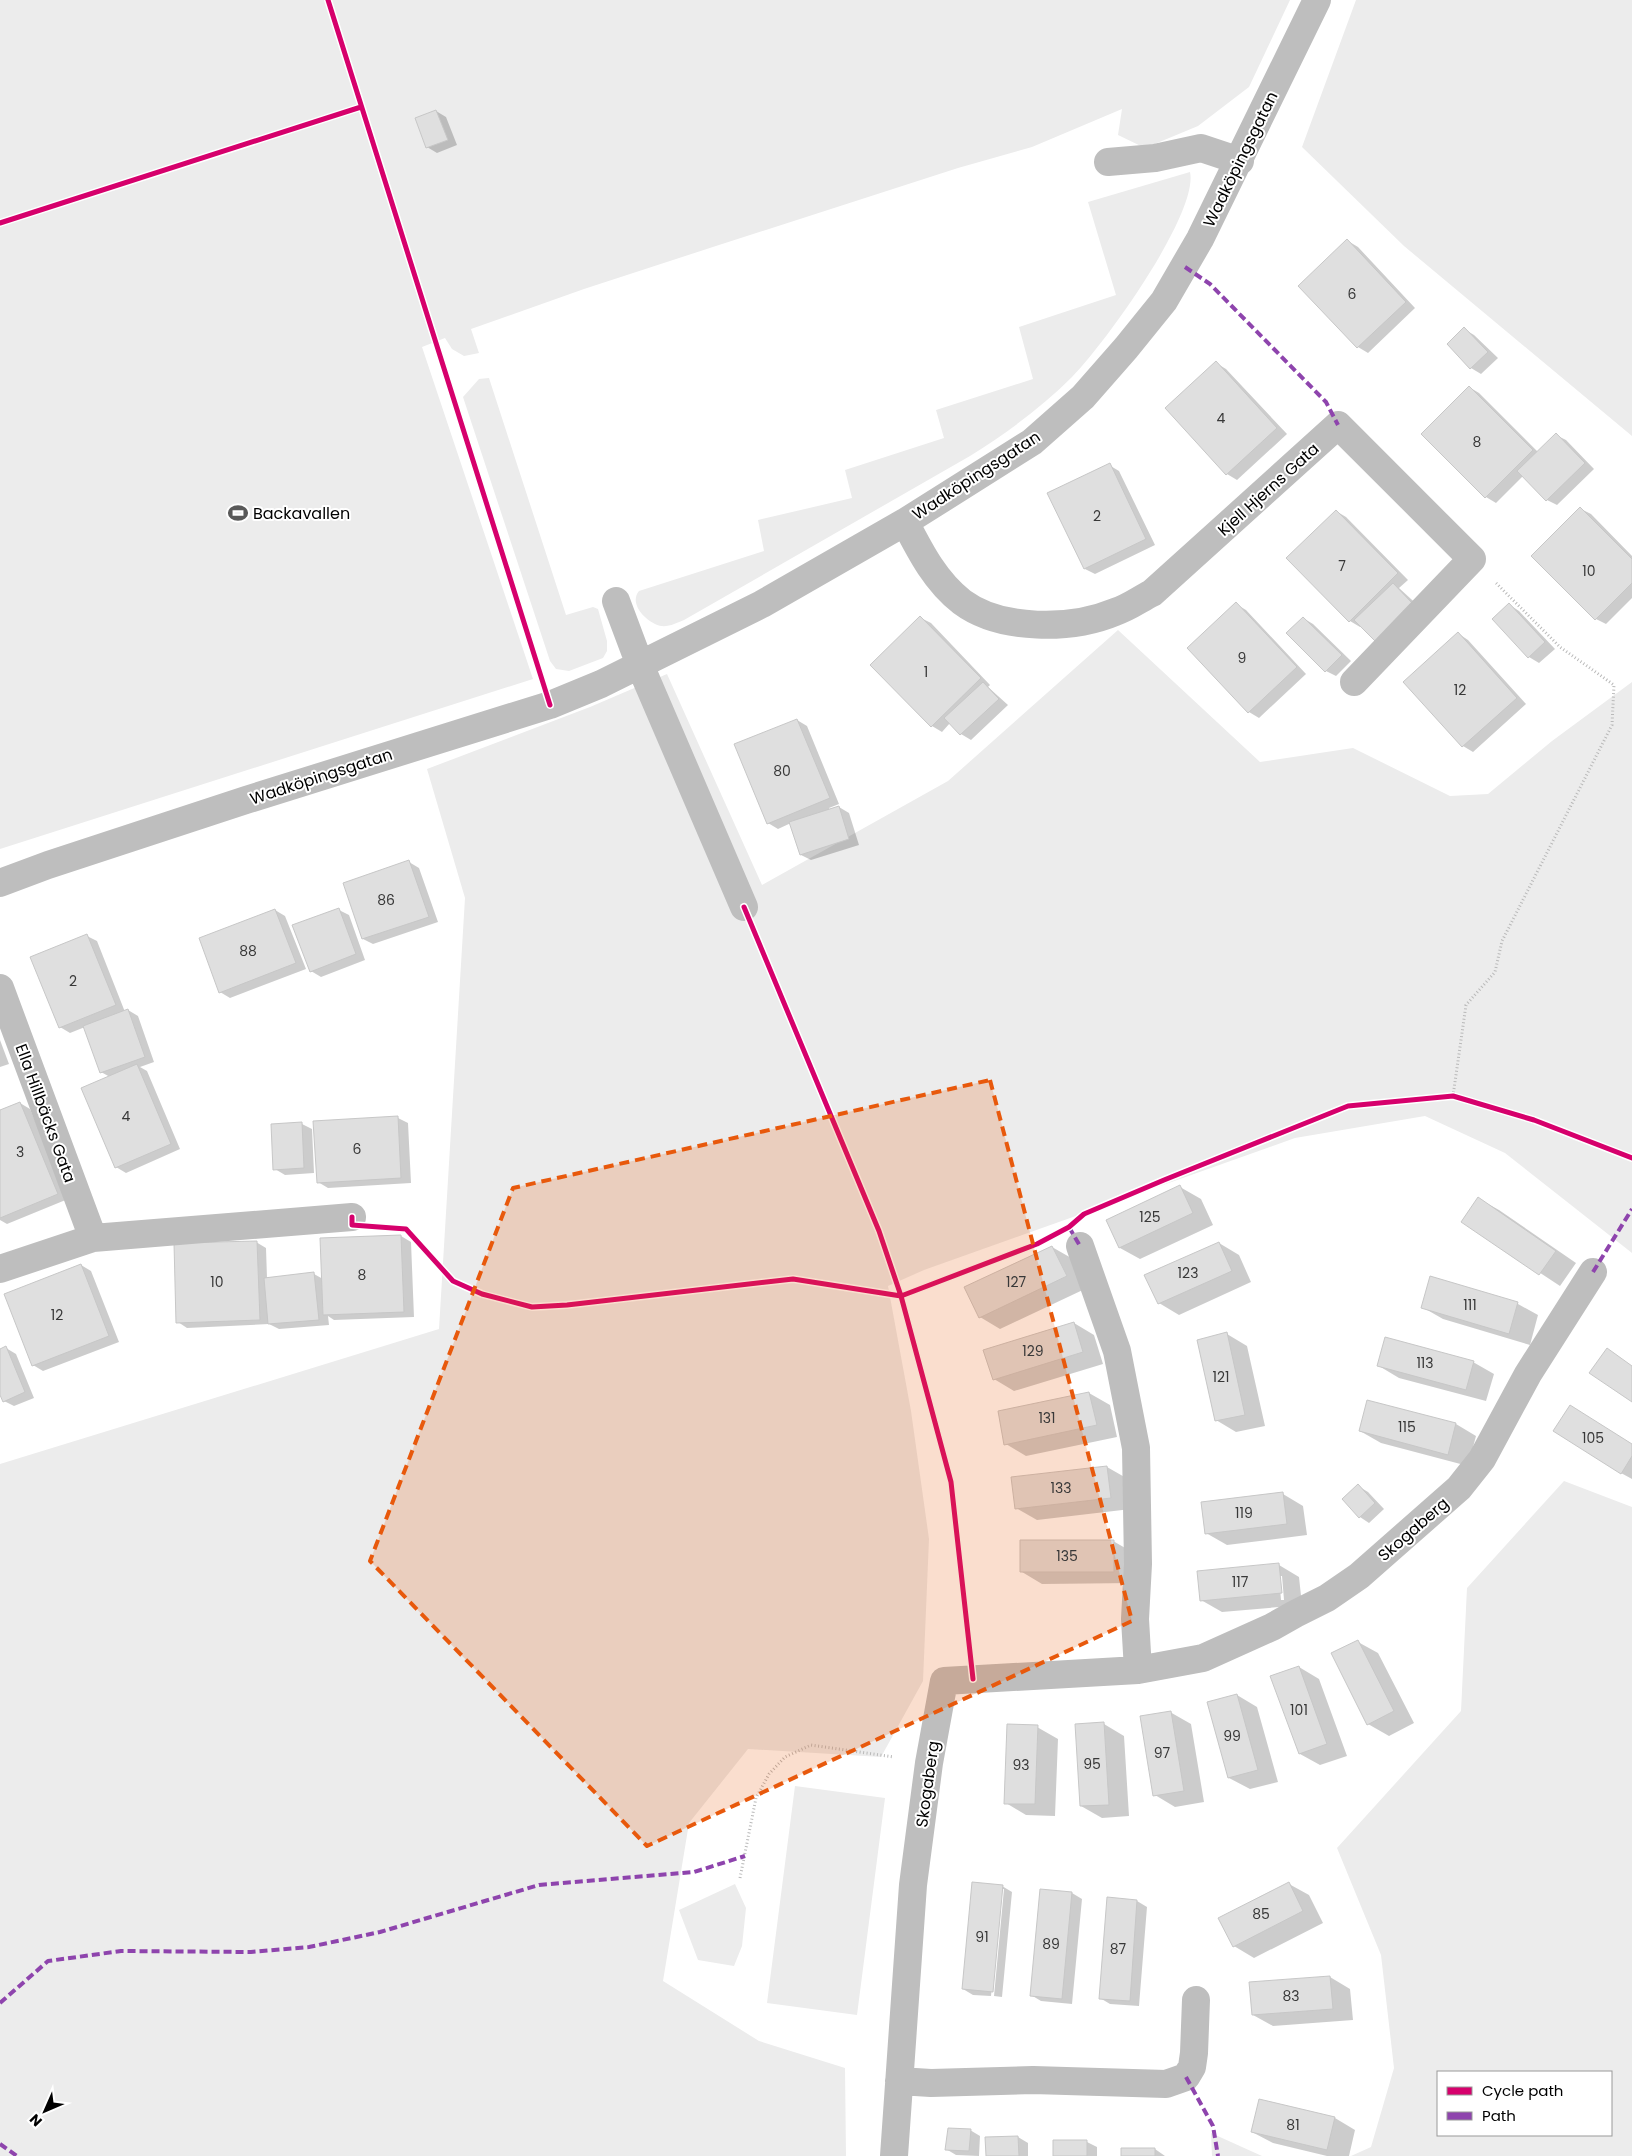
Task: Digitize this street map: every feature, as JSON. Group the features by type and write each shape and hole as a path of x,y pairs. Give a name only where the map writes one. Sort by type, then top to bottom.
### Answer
{"street":[{"name":"Wadköpingsgatan","path":"0,883 48,865 246,800 550,705 602,684 762,604 905,522 1032,442 1083,397 1164,301 1193,253 1240,161 1317,0"},
{"path":"1108,162 1154,158 1201,148 1240,161"},
{"name":"Kjell Hjerns Gata","path":"905,522 926,562 940,581 962,602 979,611 1012,623 1084,622 1116,612 1152,593 1338,425 1472,559"},
{"path":"1354,682 1472,559"},
{"path":"616,601 640,665 744,907"},
{"name":"Ella Hillbäcks Gata","path":"0,988 93,1238"},
{"path":"0,1269 93,1238 352,1217"},
{"path":"1080,1246 1117,1351 1136,1448 1138,1564 1135,1619 1138,1670"},
{"name":"Skogaberg","path":"894,2156 913,1885 929,1763 944,1681 1138,1670 1203,1658 1272,1627 1327,1598 1359,1576 1460,1488 1482,1459 1528,1374 1593,1272"},
{"path":"900,2081 931,2083 1033,2080 1166,2084 1186,2077 1192,2067 1196,2000"}],"path":[{"path":"1453,1096 1466,1005 1495,972 1502,941 1612,725 1614,685 1553,641 1472,559"},
{"path":"740,1878 756,1798 769,1774 785,1756 811,1745 929,1763"}],"highlighted area":[{"path":"990,1080 1132,1621 647,1846 370,1561 513,1188"}],"shaded area":[{"name":"Backavallen","path":"0,0 1290,0 1249,87 1198,126 1145,148 1118,135 1122,109 1032,147 958,168 719,245 584,289 471,329 479,353 464,356 452,349 445,338 422,347 533,679 0,849"},
{"path":"1356,0 1632,0 1632,436 1404,246 1302,147"},
{"path":"1190,172 1189,192 1180,217 1146,279 1105,338 1086,361 1061,388 1036,409 1011,429 970,456 684,620 661,626 645,617 637,607 636,596 639,591 764,551 758,520 852,498 845,470 944,438 936,410 1033,379 1019,327 1116,295 1088,202"},
{"path":"489,378 566,615 593,607 598,609 607,641 607,651 603,658 569,671 556,669 550,661 463,397 479,379"},
{"path":"1118,630 1260,762 1353,748 1450,796 1488,794 1552,741 1632,682 1632,1253 1505,1153 1425,1116 1295,1138 924,1270 888,1286 911,1411 929,1539 923,1681 881,1757 748,1749 689,1823 663,1981 759,2041 845,2068 846,2156 0,2156 0,1464 439,1329 465,898 427,769 590,707 667,674 762,885 948,781"},
{"path":"1564,1481 1632,1507 1632,2156 1351,2156 1371,2147 1394,2068 1381,1955 1337,1848 1461,1711 1467,1588"},
{"path":"795,1786 885,1798 857,2015 767,2003"},
{"path":"735,1884 746,1908 742,1946 734,1966 698,1960 679,1910"},
{"path":"1211,2133 1262,2156 1212,2156"}],"building":[{"path":"436,110 448,140 426,148 415,118"},
{"path":"1347,239 1406,302 1357,348 1298,286"},
{"path":"1464,327 1488,352 1470,369 1447,344"},
{"path":"1216,361 1277,428 1226,475 1165,408"},
{"path":"1469,386 1533,450 1485,498 1421,434"},
{"path":"1556,433 1585,463 1546,501 1517,471"},
{"path":"1110,463 1146,539 1084,569 1047,493"},
{"path":"1580,507 1632,559 1632,583 1595,620 1531,556"},
{"path":"1336,510 1398,573 1349,622 1286,558"},
{"path":"1393,583 1413,604 1375,641 1354,620"},
{"path":"1236,602 1297,667 1248,713 1187,648"},
{"path":"1509,603 1545,642 1528,658 1492,619"},
{"path":"920,616 981,678 931,727 870,665"},
{"path":"1303,617 1342,655 1325,672 1286,633"},
{"path":"1458,632 1517,698 1462,747 1403,682"},
{"path":"983,682 999,699 960,735 944,718"},
{"path":"797,719 830,798 767,824 734,744"},
{"path":"839,806 849,839 800,855 789,822"},
{"path":"409,860 429,917 362,939 343,883"},
{"path":"339,908 356,954 310,972 292,925"},
{"path":"275,909 296,963 219,993 199,938"},
{"path":"87,934 116,1005 59,1028 30,957"},
{"path":"128,1009 145,1057 100,1073 83,1026"},
{"path":"137,1064 171,1144 115,1168 81,1088"},
{"path":"20,1102 58,1194 0,1218 0,1110"},
{"path":"398,1116 401,1178 317,1183 313,1121"},
{"path":"302,1122 304,1168 273,1170 271,1124"},
{"path":"1180,1185 1193,1213 1119,1248 1106,1220"},
{"path":"1478,1197 1556,1251 1539,1275 1461,1222"},
{"path":"401,1235 404,1312 323,1315 320,1238"},
{"path":"257,1241 260,1320 176,1323 174,1243"},
{"path":"1219,1242 1232,1271 1158,1304 1144,1275"},
{"path":"1052,1246 1067,1276 979,1318 964,1287"},
{"path":"81,1264 109,1336 32,1366 4,1294"},
{"path":"314,1272 319,1320 268,1324 264,1278"},
{"path":"1430,1276 1518,1302 1509,1334 1421,1308"},
{"path":"1074,1322 1083,1352 993,1380 983,1350"},
{"path":"1227,1332 1245,1415 1215,1421 1197,1340"},
{"path":"1385,1337 1474,1361 1466,1390 1377,1366"},
{"path":"6,1346 25,1392 3,1402 0,1395 0,1349"},
{"path":"1607,1348 1632,1366 1632,1402 1589,1373"},
{"path":"1089,1392 1097,1425 1004,1445 998,1411"},
{"path":"1367,1400 1456,1423 1448,1455 1359,1431"},
{"path":"1570,1405 1632,1444 1632,1456 1621,1474 1553,1431"},
{"path":"1107,1466 1111,1498 1015,1509 1011,1477"},
{"path":"1358,1484 1375,1503 1359,1518 1342,1499"},
{"path":"1283,1492 1287,1524 1205,1534 1201,1502"},
{"path":"1020,1540 1114,1540 1114,1572 1020,1572"},
{"path":"1279,1563 1282,1593 1200,1601 1197,1571"},
{"path":"1358,1640 1394,1711 1367,1725 1331,1653"},
{"path":"1299,1666 1327,1744 1299,1754 1270,1676"},
{"path":"1237,1694 1258,1770 1228,1778 1207,1702"},
{"path":"1171,1711 1184,1791 1153,1796 1140,1716"},
{"path":"1104,1722 1109,1805 1080,1806 1075,1724"},
{"path":"1007,1724 1038,1725 1035,1804 1004,1804"},
{"path":"972,1882 1003,1885 993,1992 962,1989"},
{"path":"1289,1882 1303,1911 1233,1947 1218,1918"},
{"path":"1040,1889 1072,1892 1062,1999 1030,1996"},
{"path":"1107,1897 1137,1900 1130,2001 1099,1999"},
{"path":"1330,1976 1333,2009 1252,2015 1249,1982"},
{"path":"1259,2099 1335,2117 1327,2150 1251,2132"},
{"path":"948,2128 971,2129 969,2151 945,2150"},
{"path":"1018,2136 1019,2156 986,2156 985,2137"},
{"path":"1053,2140 1087,2140 1087,2156 1053,2156"},
{"path":"1121,2148 1155,2148 1155,2156 1121,2156"}],"marked path":[{"path":"1185,267 1210,284 1326,402 1338,425"},
{"path":"1593,1272 1632,1209"},
{"path":"1069,1227 1080,1246"},
{"path":"0,2003 48,1961 121,1951 251,1952 309,1947 380,1932 539,1885 694,1872 745,1856"},
{"path":"1186,2077 1213,2126 1218,2156"},
{"path":"0,2144 17,2156"}],"cycle path":[{"path":"328,0 550,705"},
{"path":"0,223 361,107"},
{"path":"744,907 879,1231 901,1296 951,1482 973,1679"},
{"path":"352,1217 352,1225 406,1229 453,1281 482,1294 532,1307 567,1305 793,1279 901,1296 1037,1244 1069,1227 1084,1214 1348,1106 1453,1096 1534,1120 1632,1158"}],"place":[{"name":"Backavallen","path":"238,513"}]}
